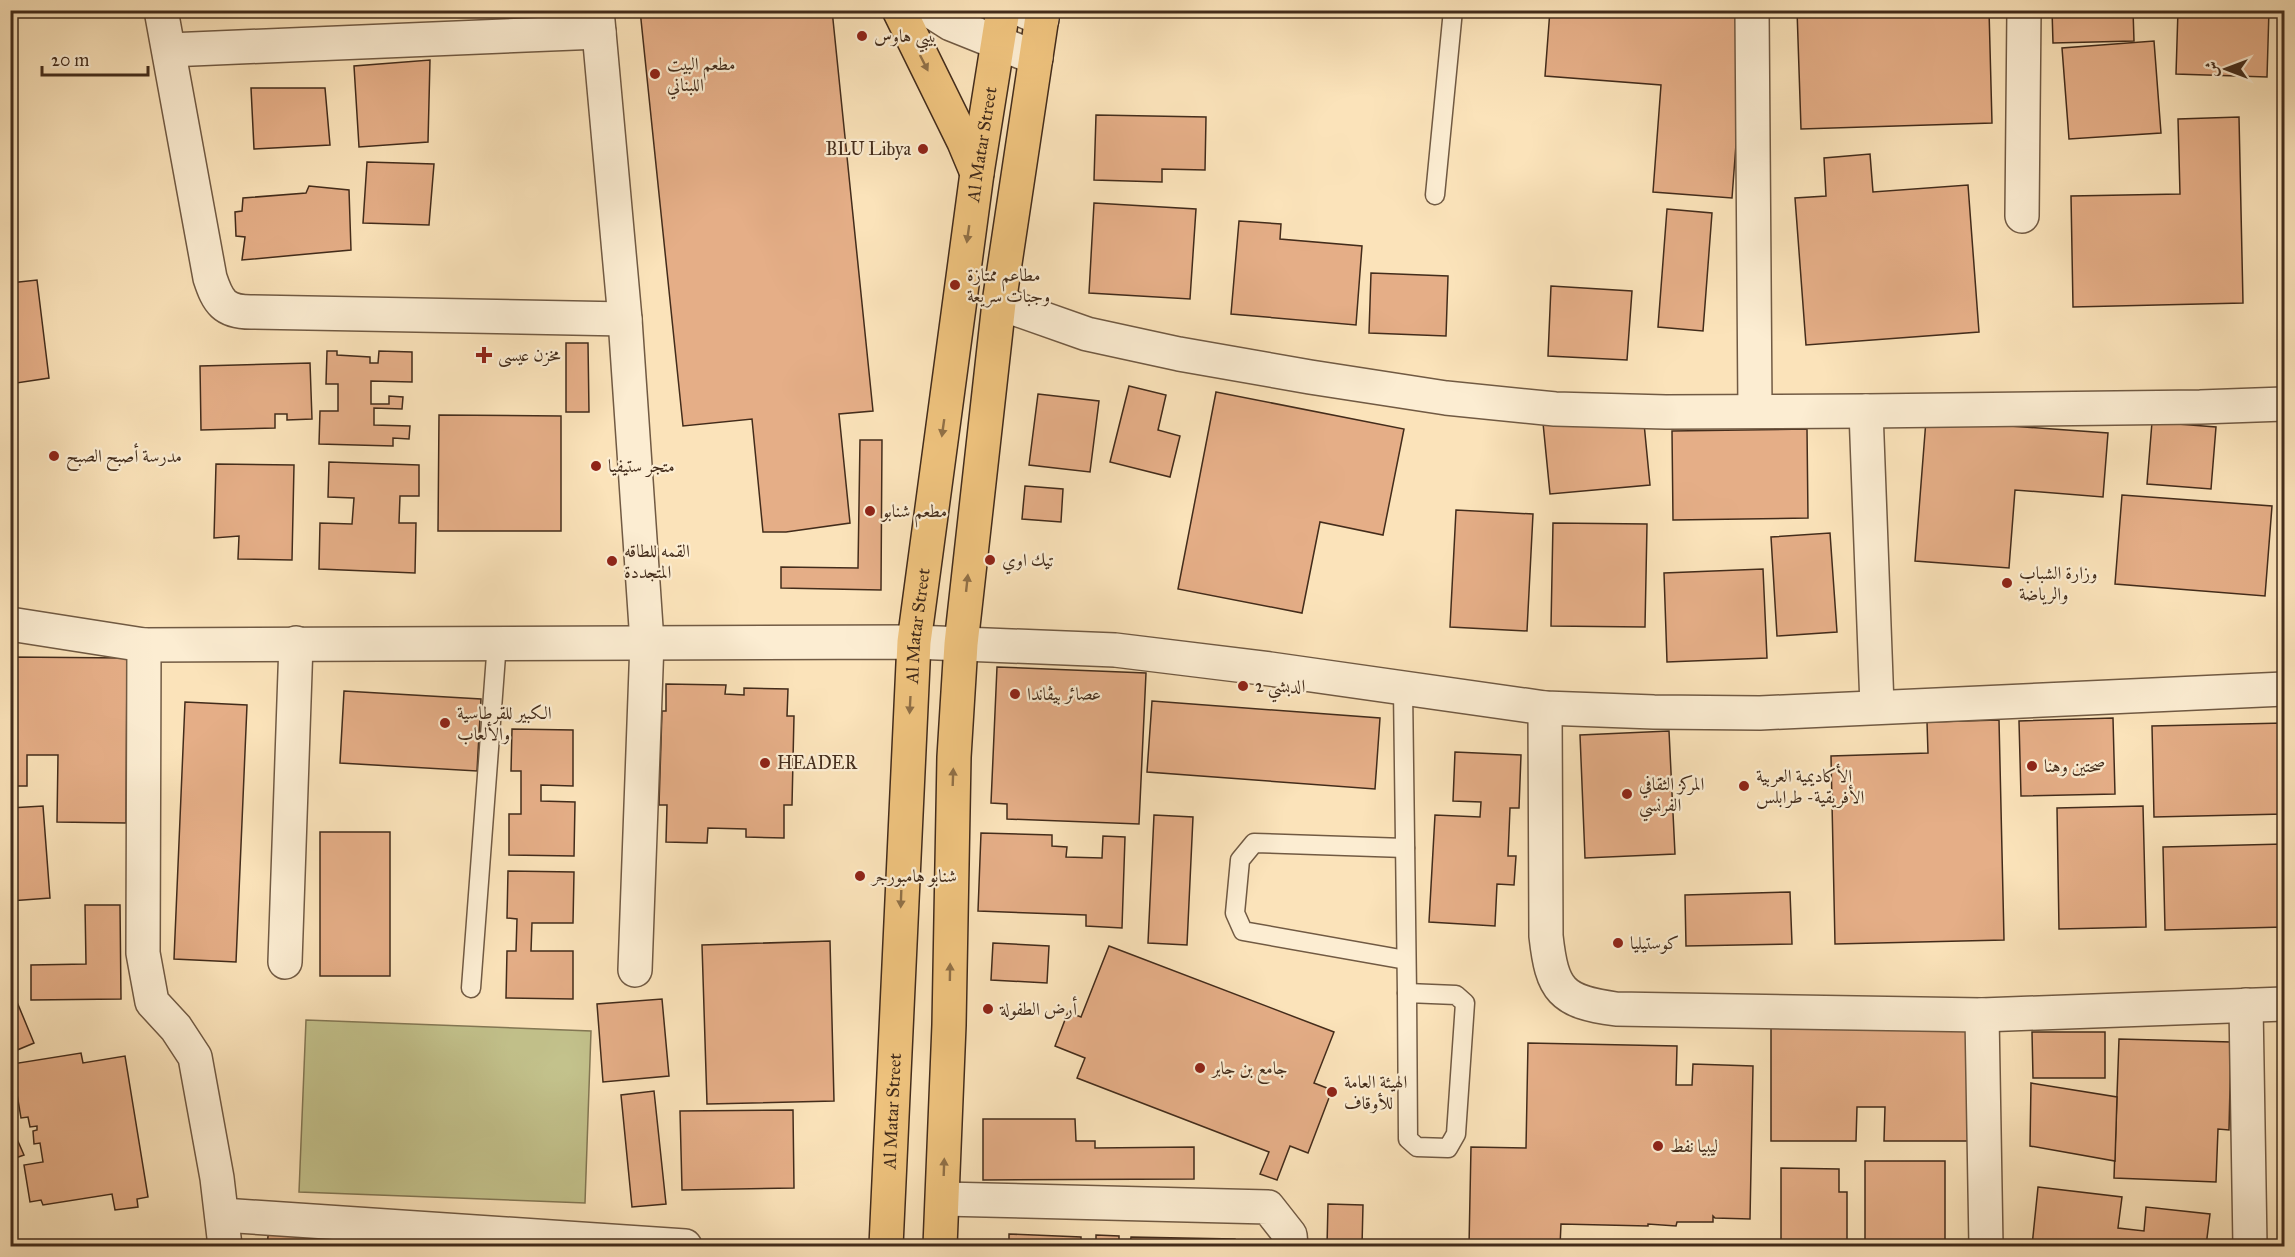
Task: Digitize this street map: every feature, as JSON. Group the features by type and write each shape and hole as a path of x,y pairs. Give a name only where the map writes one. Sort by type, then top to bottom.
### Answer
{"main road":[{"path":"899,10 977,173"},
{"name":"Al Matar Street","path":"886,1246 914,642 977,173 1003,10"},
{"path":"940,1246 949,1025 953,780 961,644 999,303 1036,58 1036,13"}],"street":[{"path":"161,10 210,279 216,296 226,307 237,312 625,319"},
{"path":"929,10 951,24 1036,58"},
{"path":"1752,10 1755,411"},
{"path":"2022,216 2024,10"},
{"path":"169,50 598,21 625,319 647,642 636,969"},
{"path":"999,303 1087,334 1179,354 1446,398 1555,409 1666,412 1866,411 2284,404"},
{"path":"1866,411 1877,706"},
{"path":"10,624 144,645 914,642 1115,650 1270,669 1545,708 1760,713 2284,688"},
{"path":"285,962 296,643"},
{"path":"144,645 143,952 152,1002 176,1029 195,1058 217,1178 223,1231 685,1246"},
{"path":"1545,708 1546,936 1549,966 1559,987 1576,999 1593,1006 1616,1009 1982,1015 2284,1004"},
{"path":"2246,1005 2250,1246"},
{"path":"1982,1015 1986,1246"},
{"path":"943,1199 1268,1207 1290,1235 1291,1246"}],"lane":[{"path":"1435,195 1454,10"},
{"path":"471,987 498,642"},
{"path":"1403,689 1408,1139 1417,1147 1448,1148 1456,1134 1465,1003 1456,994 1407,993"},
{"path":"1405,848 1254,843 1240,860 1235,913 1243,931 1406,960"}],"shaded area":[{"path":"306,1020 591,1031 585,1203 299,1192"}],"building":[{"path":"640,10 832,10 873,411 839,414 850,523 786,532 763,532 752,419 683,426"},
{"path":"1550,10 1746,10 1732,198 1653,192 1661,85 1545,76"},
{"path":"1797,10 1989,10 1992,123 1801,129"},
{"path":"2052,10 2133,10 2134,41 2053,43"},
{"path":"2178,10 2269,10 2267,77 2176,74"},
{"path":"2154,41 2161,133 2069,139 2062,48"},
{"path":"430,60 428,142 359,147 354,66"},
{"path":"251,88 325,88 330,145 254,149"},
{"path":"1096,115 1206,117 1205,170 1162,169 1162,182 1094,180"},
{"path":"2239,117 2243,303 2073,307 2071,196 2180,194 2178,119"},
{"path":"1870,154 1873,192 1968,185 1979,332 1806,345 1795,198 1826,196 1824,158"},
{"path":"367,162 434,164 429,225 363,223"},
{"path":"309,186 349,190 351,250 242,260 245,237 236,236 235,212 242,211 243,198 306,193"},
{"path":"1094,203 1196,209 1190,299 1089,293"},
{"path":"1667,209 1712,213 1703,331 1658,327"},
{"path":"1239,221 1281,224 1280,239 1362,246 1356,325 1231,314"},
{"path":"1371,273 1448,276 1446,336 1369,333"},
{"path":"37,280 49,378 10,384 10,283"},
{"path":"1551,286 1632,291 1627,360 1548,356"},
{"path":"566,343 588,343 589,412 566,412"},
{"path":"327,351 337,351 337,355 370,357 370,363 378,363 379,351 412,352 412,382 371,381 371,404 389,404 389,396 403,397 402,409 374,408 374,425 410,426 409,439 393,438 393,446 319,444 320,411 338,411 338,384 326,384"},
{"path":"310,363 312,419 287,420 287,414 275,414 275,428 201,430 200,366"},
{"path":"1129,386 1166,395 1158,430 1180,436 1170,477 1110,462"},
{"path":"1216,392 1404,429 1383,535 1320,522 1302,613 1178,589"},
{"path":"1038,394 1099,401 1090,472 1029,465"},
{"path":"1643,413 1650,485 1550,494 1543,423"},
{"path":"439,415 561,416 561,531 438,531"},
{"path":"1926,420 2108,433 2103,497 2015,490 2009,568 1915,561"},
{"path":"2152,422 2216,427 2211,489 2147,484"},
{"path":"1807,429 1808,518 1673,520 1672,431"},
{"name":"مطعم شنابو","path":"860,440 882,440 881,590 781,588 781,567 858,568"},
{"path":"329,462 419,465 419,496 400,496 399,523 416,523 415,573 319,569 320,523 352,524 354,498 328,497"},
{"path":"216,464 294,465 292,560 238,559 239,536 214,538"},
{"path":"1025,486 1063,489 1061,522 1022,519"},
{"path":"2122,495 2272,506 2265,596 2115,584"},
{"path":"1456,510 1533,514 1527,631 1450,627"},
{"path":"1553,523 1647,524 1645,627 1551,626"},
{"path":"1830,533 1837,632 1777,636 1771,537"},
{"path":"1763,569 1767,658 1667,662 1664,573"},
{"path":"10,657 127,658 126,823 57,822 58,755 27,755 27,786 10,786"},
{"path":"997,667 1146,673 1139,824 1007,819 1007,804 991,803"},
{"path":"666,684 726,685 725,694 744,695 744,688 788,689 787,716 794,716 792,805 784,805 784,838 746,837 746,829 708,828 707,843 666,842 667,805 659,805 662,711 666,711"},
{"path":"344,691 481,699 477,771 340,763"},
{"path":"1152,701 1380,718 1375,789 1147,772"},
{"path":"185,702 247,705 236,962 174,959"},
{"path":"2113,718 2115,794 2021,796 2019,721"},
{"path":"1999,720 2004,940 1835,944 1831,756 1928,753 1927,722"},
{"path":"2284,723 2284,814 2154,817 2152,726"},
{"path":"512,729 573,730 573,786 541,785 541,801 575,802 574,856 509,855 509,814 521,814 521,771 511,771"},
{"name":"المركز الثقافي الفرنسي","path":"1669,731 1675,854 1585,858 1580,735"},
{"path":"1455,752 1521,755 1519,808 1510,808 1508,856 1516,856 1514,885 1497,884 1495,926 1429,922 1435,815 1480,817 1481,802 1453,801"},
{"path":"43,806 50,898 10,901 10,808"},
{"path":"2143,806 2146,927 2059,929 2057,808"},
{"path":"1154,815 1193,817 1187,945 1148,943"},
{"path":"320,832 390,832 390,976 320,976"},
{"path":"981,833 1052,835 1052,846 1067,847 1066,857 1102,858 1103,836 1125,837 1122,928 1086,926 1086,915 978,911"},
{"path":"2284,844 2284,927 2165,930 2163,847"},
{"path":"508,871 574,872 573,923 532,923 531,951 573,951 573,999 506,998 507,951 516,951 517,919 507,918"},
{"path":"1790,892 1792,944 1686,946 1685,895"},
{"path":"85,905 120,905 121,999 31,1000 31,965 86,964"},
{"path":"830,941 834,1101 707,1104 702,945"},
{"path":"993,943 1049,946 1047,983 991,980"},
{"name":"جامع بن جابر","path":"1109,946 1334,1032 1314,1083 1332,1090 1308,1153 1290,1146 1277,1180 1260,1174 1269,1152 1077,1078 1085,1058 1055,1046 1068,1012 1081,1017"},
{"path":"662,999 669,1076 603,1082 597,1004"},
{"path":"17,1002 34,1043 10,1053 10,1005"},
{"path":"1771,1026 1971,1027 1970,1141 1884,1141 1885,1107 1857,1107 1856,1141 1771,1141"},
{"path":"2032,1032 2105,1032 2105,1078 2033,1078"},
{"path":"2119,1039 2231,1042 2229,1130 2218,1129 2216,1182 2114,1178"},
{"path":"1528,1043 1677,1046 1676,1085 1692,1085 1693,1064 1753,1066 1750,1219 1715,1218 1713,1216 1713,1222 1677,1222 1676,1226 1561,1224 1560,1246 1469,1246 1471,1147 1526,1148"},
{"path":"81,1053 83,1063 125,1056 148,1197 137,1199 138,1207 115,1210 112,1194 43,1205 41,1200 30,1202 24,1165 43,1162 40,1143 34,1144 33,1131 37,1130 37,1126 30,1127 28,1117 21,1118 12,1064"},
{"path":"2031,1083 2117,1097 2115,1161 2030,1146"},
{"path":"654,1091 666,1204 632,1207 621,1095"},
{"path":"793,1110 794,1188 682,1190 680,1111"},
{"path":"983,1119 1075,1119 1076,1141 1095,1141 1095,1148 1194,1147 1194,1179 983,1180"},
{"path":"10,1123 24,1155 10,1160"},
{"path":"1865,1161 1945,1161 1945,1246 1865,1246"},
{"path":"1781,1168 1839,1169 1839,1192 1847,1192 1847,1246 1781,1246"},
{"path":"2038,1187 2122,1197 2118,1228 2144,1231 2146,1207 2210,1214 2206,1246 2032,1246"},
{"path":"1328,1204 1363,1205 1362,1246 1327,1246"},
{"path":"269,1227 329,1231 328,1246 267,1246"},
{"path":"1009,1234 1081,1237 1081,1246 1009,1246"},
{"path":"1096,1235 1119,1236 1119,1246 1096,1246"},
{"path":"1131,1237 1235,1239 1235,1246 1130,1246"}],"place":[{"name":"بيبي هاوس","path":"862,36"},
{"name":"مطعم البيت اللبناني","path":"655,74"},
{"name":"BLU Libya","path":"923,149"},
{"name":"مطاعم ممتازة وجبات سريعة","path":"955,285"},
{"name":"مخزن عيسى","path":"484,355"},
{"name":"مدرسة أصبح الصبح","path":"54,456"},
{"name":"متجر ستيفيا","path":"596,466"},
{"name":"مطعم شنابو","path":"870,511"},
{"name":"تيك اوي","path":"990,560"},
{"name":"القمه للطاقه المتجددة","path":"612,561"},
{"name":"وزارة الشباب والرياضة","path":"2007,583"},
{"name":"الدبشي 2","path":"1243,686"},
{"name":"عصائر بيڤاندا","path":"1015,694"},
{"name":"الكبير للقرطاسية والألعاب","path":"445,723"},
{"name":"HEADER","path":"765,763"},
{"name":"صحتين وهنا","path":"2032,766"},
{"name":"الأكاديمية العربية الأفريقية- طرابلس","path":"1744,786"},
{"name":"المركز الثقافي الفرنسي","path":"1627,794"},
{"name":"شنابو هامبورجر","path":"860,876"},
{"name":"كوستيليا","path":"1618,943"},
{"name":"أرض الطفولة","path":"988,1009"},
{"name":"جامع بن جابر","path":"1200,1068"},
{"name":"الهيئة العامة للأوقاف","path":"1332,1092"},
{"name":"ليبيا نفط","path":"1658,1146"}]}
